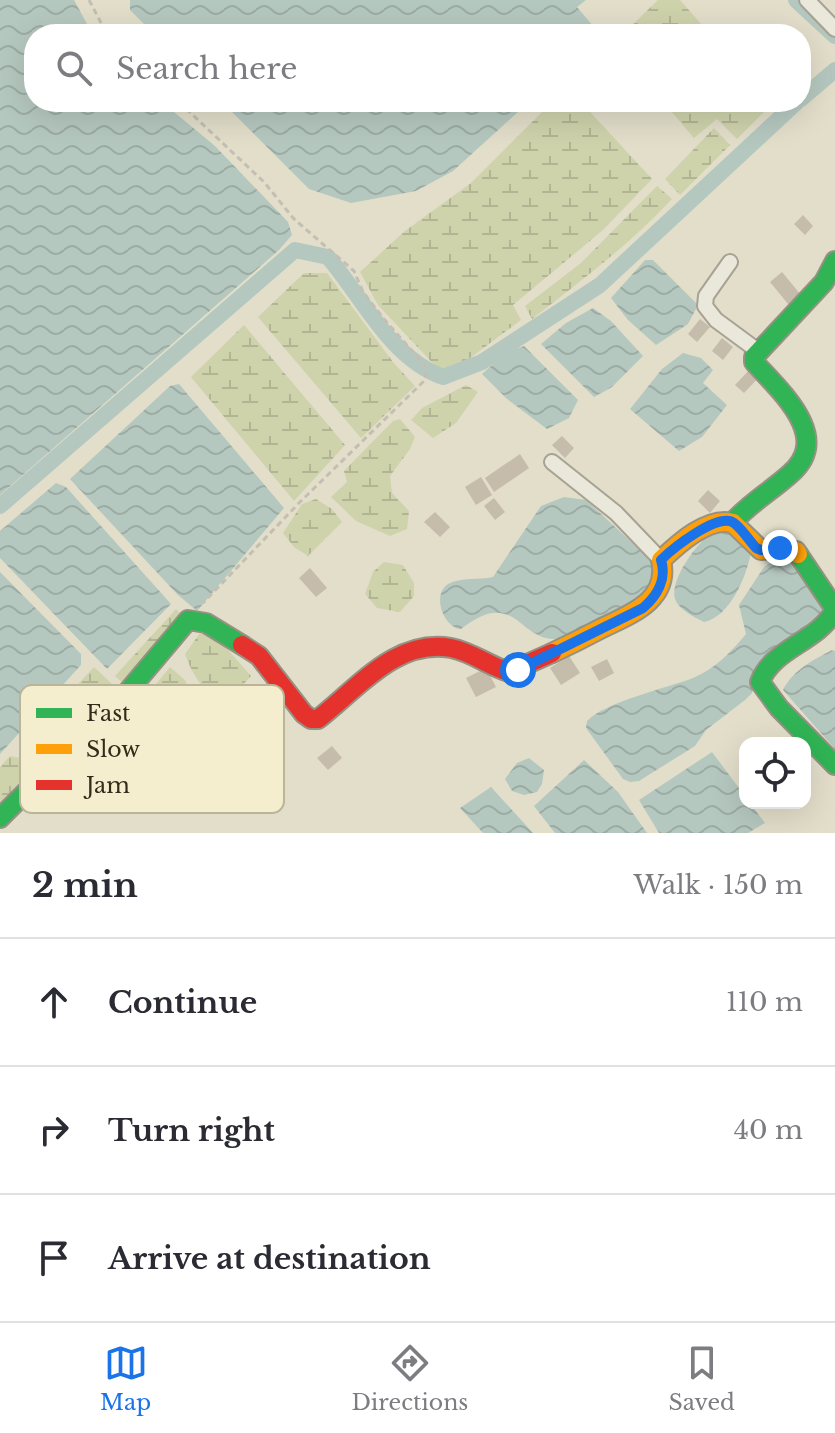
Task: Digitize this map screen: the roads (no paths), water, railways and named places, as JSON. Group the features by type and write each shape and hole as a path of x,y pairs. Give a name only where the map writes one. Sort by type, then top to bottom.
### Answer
{"street":[{"path":"807,0 835,29"},
{"path":"733,522 742,510 800,466 808,450 807,435 799,417 754,362 758,351 824,282 835,261"},
{"path":"730,262 706,296 705,306 716,320 758,351"},
{"path":"284,688 304,714 318,719 392,659 427,647 453,648 500,670 518,670 643,608 653,600 663,571 661,560 616,513 552,462"},
{"path":"661,560 709,524 727,520 733,522 756,548 789,548 796,551 834,612 826,625 769,666 761,675 760,682 779,708 835,765"},
{"path":"133,685 188,620 206,623 259,656 282,685"},
{"path":"0,818 20,798"}],"water":[{"path":"0,0 74,0 87,24 24,24 24,112 174,112 215,146 288,222 292,235 279,250 0,495"},
{"path":"130,0 586,0 577,7 591,24 144,24 130,10"},
{"path":"232,112 518,112 453,171 416,191 351,203 309,189"},
{"path":"645,260 653,260 698,305 688,324 656,345 628,320 611,298"},
{"path":"593,308 611,321 643,356 612,387 594,397 541,344 566,323"},
{"path":"524,346 578,400 569,418 547,429 507,399 482,374 507,352"},
{"path":"683,353 701,358 713,370 703,383 727,405 702,437 679,451 630,409 662,369"},
{"path":"179,384 284,508 197,611 177,594 70,479 170,386"},
{"path":"56,483 66,487 171,604 107,669 0,558 0,531"},
{"path":"564,497 586,500 657,566 646,600 561,638 536,634 506,614 480,617 461,629 449,623 440,603 443,589 459,580 493,577 541,506"},
{"path":"728,528 751,553 749,563 729,604 713,619 704,622 687,613 677,603 674,591 676,581 701,542 715,531"},
{"path":"781,555 792,558 829,609 754,684 752,693 706,730 695,746 639,781 623,779 586,728 587,721 622,702 693,678 722,659 746,634 739,605 764,567"},
{"path":"0,572 81,654 81,665 63,685 20,685 20,732 0,754"},
{"path":"835,651 835,749 783,690 798,671"},
{"path":"712,752 739,788 739,809 754,809 765,823 748,833 659,833 639,800"},
{"path":"529,758 544,770 537,792 524,795 512,791 505,779 517,763"},
{"path":"584,760 618,792 647,833 555,833 534,806"},
{"path":"491,787 533,833 483,833 460,808"}],"waterway":[{"path":"796,0 835,36"},
{"path":"811,90 835,70"},
{"path":"0,506 295,250 328,257 393,341 424,368 443,377 482,362 600,285 786,112"}]}
